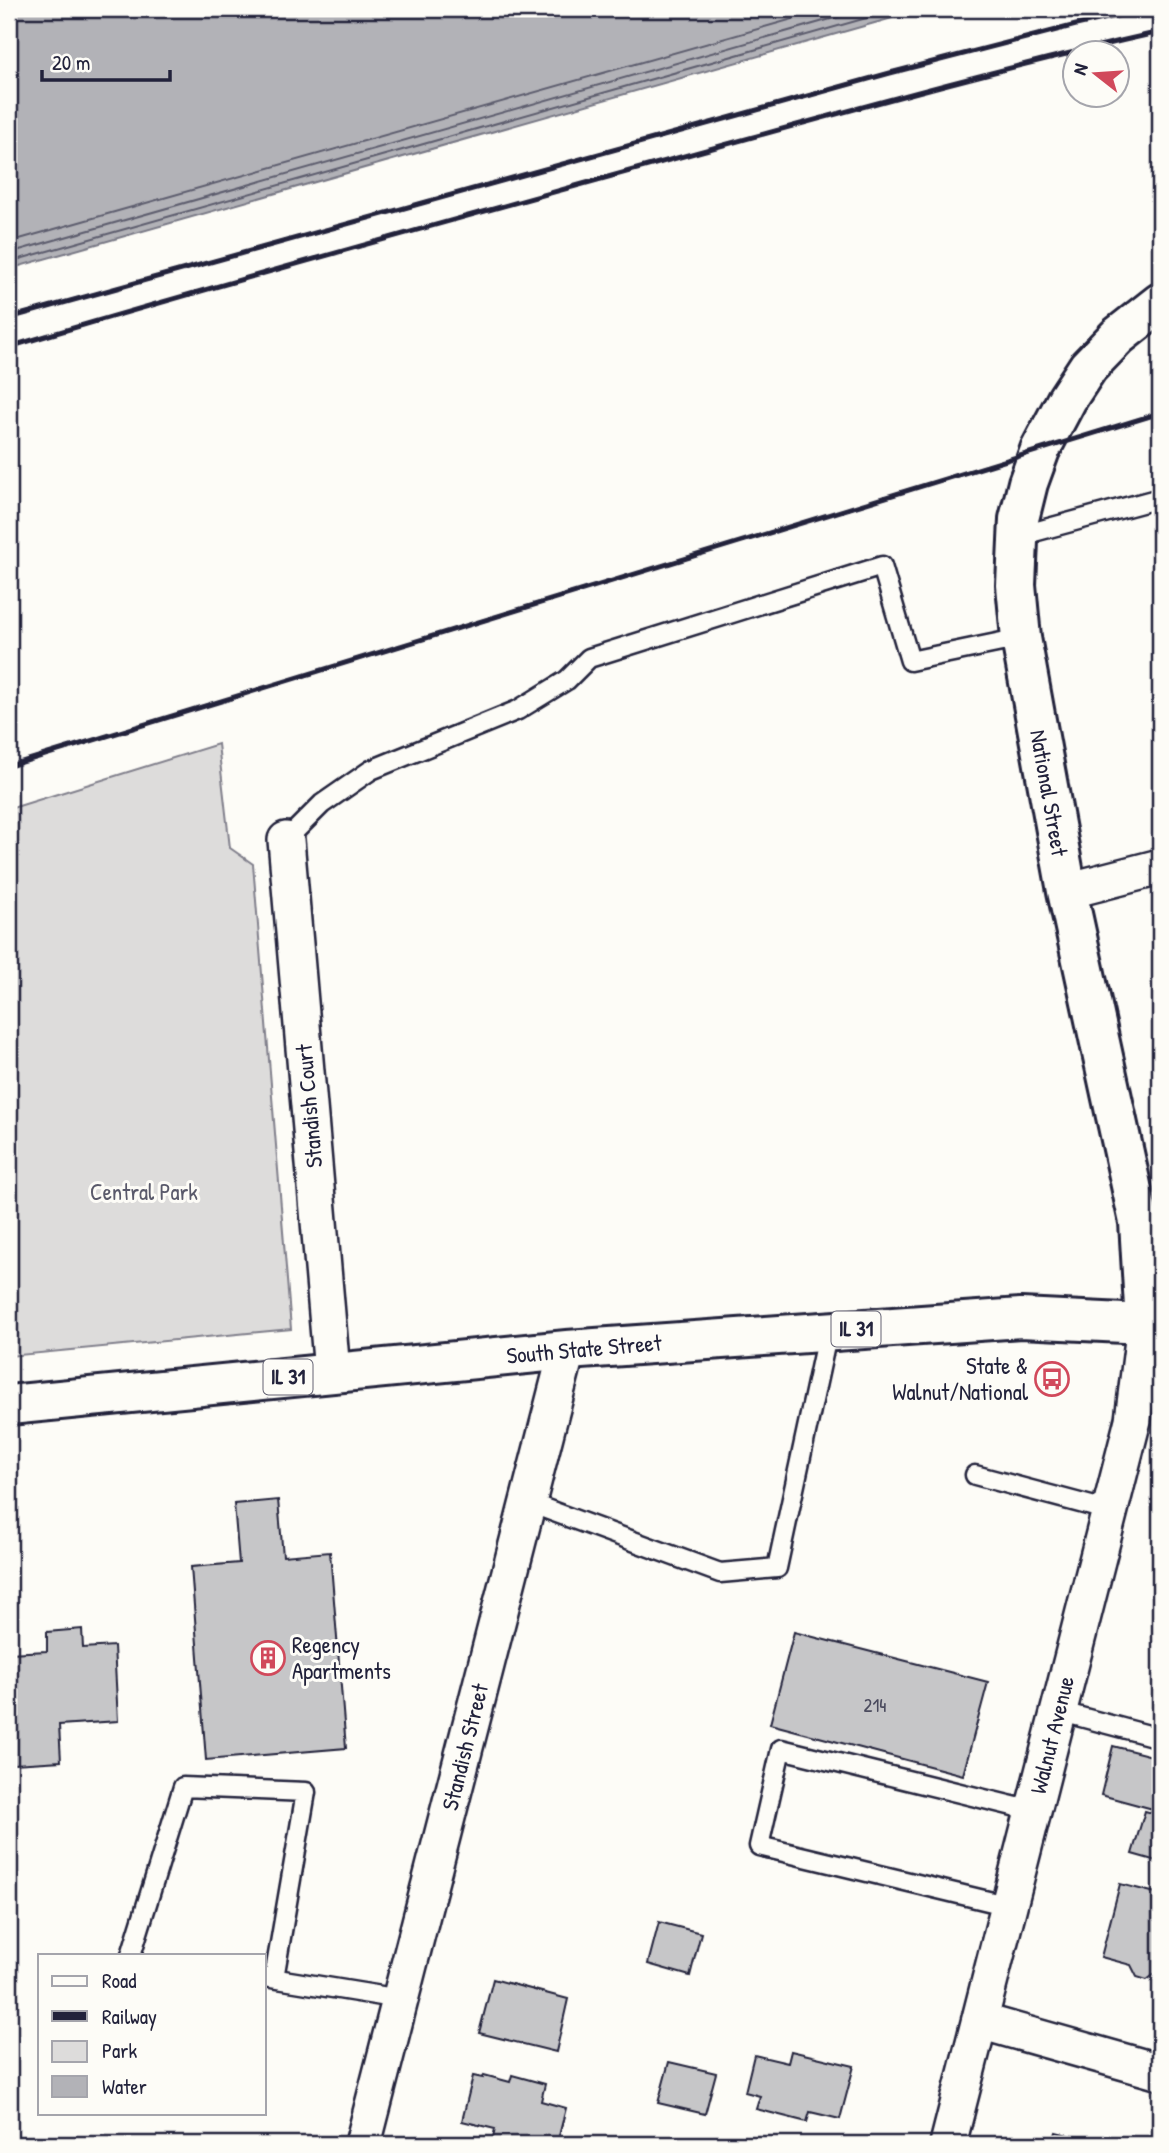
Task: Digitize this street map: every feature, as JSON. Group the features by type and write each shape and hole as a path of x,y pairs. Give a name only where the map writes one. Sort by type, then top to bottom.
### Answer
{"main road":[{"name":"National Street","path":"1153,1326 1139,1222 1067,891 1021,638 1016,585 1019,519 1036,461 1067,399 1088,367 1118,336 1160,303"},
{"name":"South State Street","path":"9,1405 567,1350 828,1331 1021,1318 1153,1326"}],"street":[{"name":"Standish Court","path":"286,840 332,1372"},
{"path":"1067,891 1160,867"},
{"name":"Walnut Avenue","path":"948,2144 1110,1511 1153,1326"},
{"name":"Standish Street","path":"363,2144 567,1350"},
{"path":"980,2021 1160,2072"}],"lane":[{"path":"1019,536 1160,498"},
{"path":"286,840 322,804 372,770 518,710 567,680 589,658 882,566 910,661 1021,638"},
{"path":"527,1502 720,1573 777,1568 828,1331"},
{"path":"975,1475 1110,1511"},
{"path":"1058,1711 1160,1738"},
{"path":"1009,1906 759,1846 781,1749 1033,1811"},
{"path":"131,1954 183,1787 306,1791 269,1978 400,1999"}],"green space":[{"name":"Central Park","path":"218,744 230,848 253,864 291,1329 9,1356 9,809"}],"water":[{"path":"9,9 924,9 9,269"}],"building":[{"name":"Regency Apartments","path":"278,1500 283,1556 330,1552 346,1748 206,1760 191,1567 239,1563 234,1504"},
{"path":"82,1629 83,1648 114,1646 118,1721 59,1725 61,1761 14,1764 9,1653 47,1651 47,1632"},
{"path":"794,1632 988,1682 963,1775 770,1724"},
{"path":"1113,1746 1160,1758 1160,1802 1156,1801 1153,1809 1101,1795"},
{"path":"1145,1811 1160,1815 1160,1862 1132,1854"},
{"path":"1120,1884 1160,1894 1160,1974 1156,1973 1147,1980 1137,1977 1131,1965 1101,1957"},
{"path":"659,1922 701,1933 690,1976 648,1964"},
{"path":"493,1979 568,1999 556,2052 479,2033"},
{"path":"791,2051 854,2066 840,2119 810,2112 807,2122 756,2109 760,2096 745,2092 754,2055 788,2063"},
{"path":"669,2062 716,2073 705,2114 658,2103"},
{"path":"484,2075 510,2082 512,2075 545,2084 541,2101 566,2108 557,2144 492,2142 495,2129 462,2121 473,2076 483,2078"},
{"path":"1056,2132 1103,2144 1052,2144"}],"railway":[{"path":"9,318 890,73 1148,9"},
{"path":"9,347 331,254 844,112 1160,32"},
{"path":"9,766 1160,413"}],"place":[{"name":"State & Walnut/National","path":"1052,1379"},
{"name":"Regency Apartments","path":"268,1658"}]}
